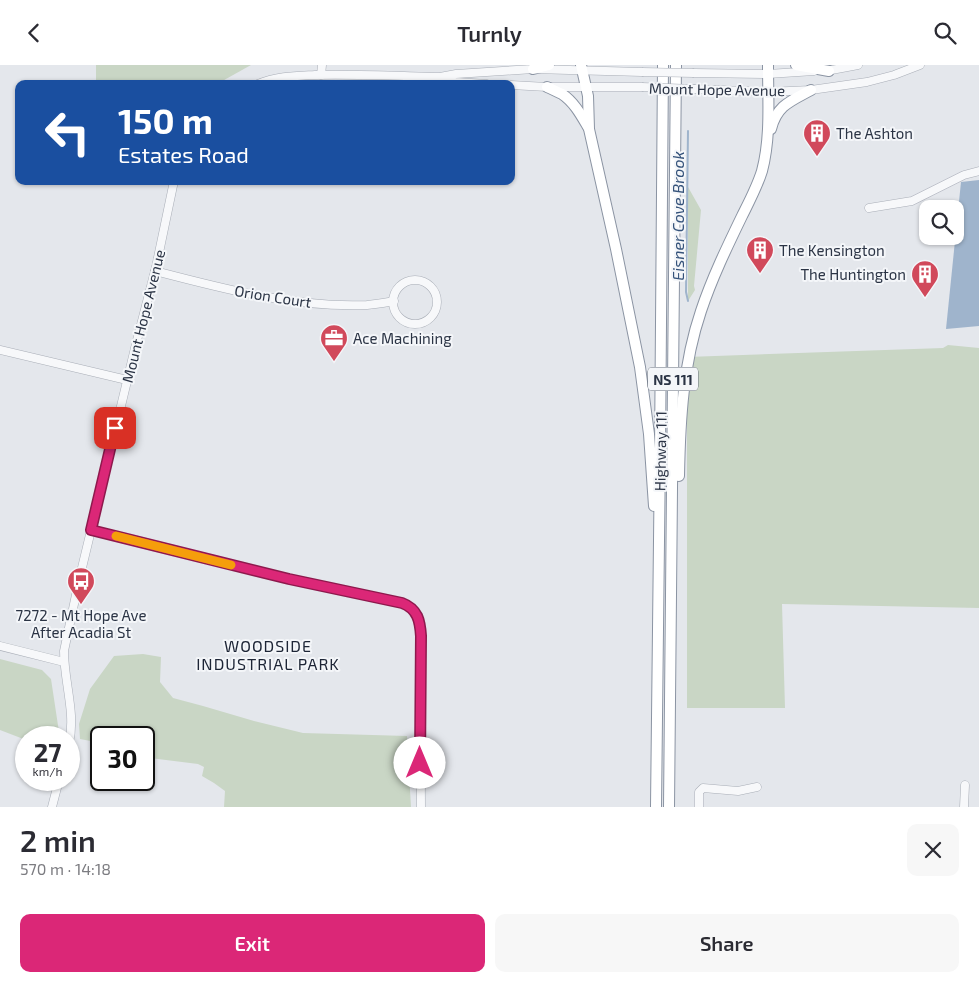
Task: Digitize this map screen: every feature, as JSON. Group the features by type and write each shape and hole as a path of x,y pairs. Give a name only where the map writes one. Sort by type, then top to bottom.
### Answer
{"highway":[{"path":"533,69 548,65"},
{"name":"Highway 111","path":"656,807 663,65"},
{"name":"Highway 111","path":"669,807 676,65"},
{"path":"796,65 829,71"},
{"path":"582,67 590,129 634,337 645,400 651,451 656,548 655,576 659,592"},
{"path":"766,147 769,98 768,69"},
{"path":"547,87 563,95 571,102 590,129"},
{"path":"670,677 673,644 680,433 688,361 706,296 762,171 773,120 782,107 811,90"}],"street":[{"path":"321,75 322,65"},
{"name":"Mount Hope Avenue","path":"270,80 293,76 321,75 440,77 456,74 582,67 642,72 694,73 768,69 829,71 858,65"},
{"name":"Mount Hope Avenue","path":"515,85 642,87 768,92 811,90 867,82 894,75 920,65"},
{"name":"Mount Hope Avenue","path":"440,77 449,80"},
{"path":"869,208 912,201 964,175 979,171"},
{"name":"Mount Hope Avenue","path":"71,726 64,651 91,530 155,271 173,185"},
{"name":"Orion Court","path":"155,271 245,293 316,304 368,305 394,301"},
{"path":"414,280 423,281 430,285 437,299 433,315 419,324 402,320 394,308 394,301 394,295 398,288 404,283 414,280"},
{"path":"0,350 127,380"},
{"path":"91,530 289,579 402,603 410,607 417,616 420,626 421,807"},
{"path":"0,646 64,662"},
{"path":"964,807 965,785"},
{"path":"699,807 699,792 703,788 738,791 757,787"},
{"path":"52,807 56,791"}],"green space":[{"path":"96,65 251,65 224,80 96,80"},
{"path":"688,187 701,210 695,290 688,301"},
{"path":"948,345 979,348 979,608 782,604 785,708 687,708 687,357 943,348"},
{"path":"143,654 161,657 160,682 173,698 254,721 303,733 407,736 411,807 224,807 225,791 202,776 204,767 198,764 155,759 155,726 90,726 90,741 80,739 79,724 90,689 114,656"},
{"path":"0,659 42,670 51,679 58,726 15,726 15,736 0,730"}],"water":[{"path":"979,180 979,326 946,329 955,245 964,245 964,200 959,200 961,182"}],"waterway":[{"name":"Eisner Cove Brook","path":"688,131 686,292 688,301"}],"slow traffic":[{"path":"116,536 231,565"}],"place":[{"name":"The Ashton","path":"817,157"},
{"name":"The Kensington","path":"760,274"},
{"name":"The Huntington","path":"925,298"},
{"name":"Ace Machining","path":"334,362"},
{"name":"7272 - Mt Hope Ave After Acadia St","path":"81,605"}],"district":[{"name":"WOODSIDE INDUSTRIAL PARK","path":"268,654"}],"route":[{"path":"115,428 91,530 289,579 402,603 414,611 420,621 421,636 420,763"}]}
